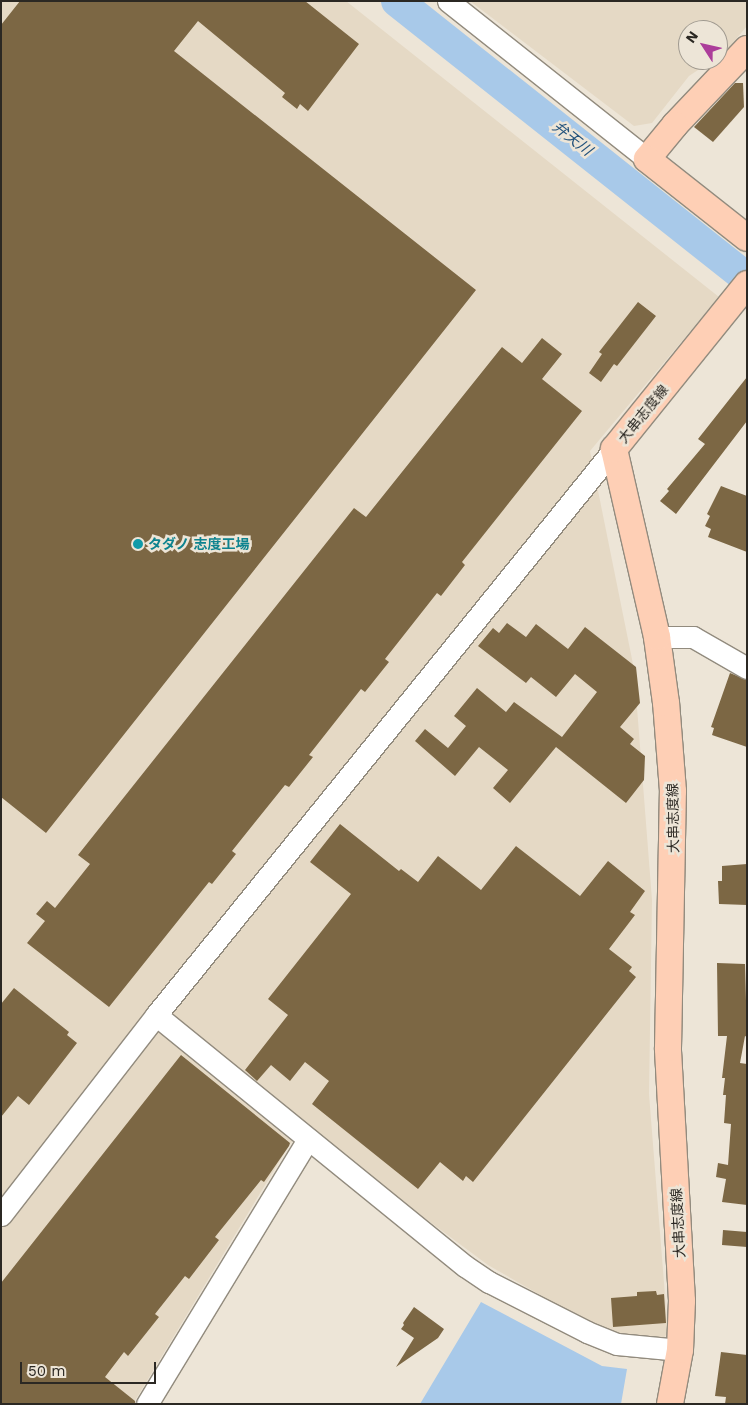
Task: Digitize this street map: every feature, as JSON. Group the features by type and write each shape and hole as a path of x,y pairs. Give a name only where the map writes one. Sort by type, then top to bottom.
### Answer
{"main road":[{"path":"747,49 675,125 648,159 747,238"},
{"name":"大串志度線","path":"670,1404 680,1350 682,1301 668,1048 673,791 666,703 657,637 614,450 739,293"}],"street":[{"path":"448,1 648,159"},
{"path":"1,1215 156,1015 614,450"},
{"path":"657,637 693,637 747,668"},
{"path":"156,1015 465,1266 488,1282 586,1332 617,1344 680,1350"},
{"path":"146,1404 308,1139"}],"shaded area":[{"path":"1,1 346,1 719,297 590,451 634,669 652,900 649,1094 668,1333 662,1339 605,1332 488,1265 325,1144 304,1125 288,1147 133,1404 1,1404"},
{"path":"470,1 747,1 747,26 728,48 728,20 678,20 678,70 698,70 689,76 652,123 634,126"}],"water":[{"path":"481,1302 602,1366 627,1369 621,1404 420,1404"}],"building":[{"name":"タダノ 志度工場","path":"20,1 305,1 359,44 308,111 300,104 297,109 282,97 285,93 198,21 174,51 476,290 46,833 1,797 1,25"},
{"path":"735,83 743,83 744,107 713,142 694,127"},
{"path":"638,302 656,316 617,366 614,364 601,382 589,373 602,354 599,352"},
{"path":"542,338 562,354 542,379 582,411 462,562 465,565 441,596 437,593 385,659 389,662 365,692 361,689 309,755 313,757 289,787 285,785 232,851 236,854 212,884 209,882 109,1007 27,943 45,921 36,914 47,901 55,908 90,864 78,855 354,508 366,517 502,347 522,363"},
{"path":"747,377 747,421 676,514 660,501 669,491 667,489 705,444 698,439"},
{"path":"721,486 747,496 747,552 708,537 711,529 705,526 710,516 707,514"},
{"path":"507,623 526,637 536,624 568,649 585,627 636,667 640,703 620,727 634,739 630,744 645,756 644,780 626,803 556,747 510,803 493,788 508,770 479,747 455,776 415,741 425,729 448,748 466,726 454,716 477,688 506,712 514,702 562,737 597,692 575,674 556,697 531,677 526,683 478,646 493,628 499,633"},
{"path":"730,673 747,680 747,747 712,735 714,728 711,727"},
{"path":"340,824 399,871 401,869 418,882 438,856 481,890 516,846 580,896 608,861 645,891 630,912 635,915 609,949 632,967 629,971 636,977 473,1182 466,1176 463,1181 440,1162 418,1189 312,1104 329,1081 305,1062 290,1081 271,1065 257,1081 245,1070 288,1015 268,999 351,894 310,862"},
{"path":"747,864 747,905 719,904 718,881 722,881 722,866"},
{"path":"717,963 745,964 747,1037 745,1036 740,1063 747,1064 747,1205 722,1202 726,1179 716,1177 718,1163 728,1165 731,1124 724,1123 726,1095 723,1095 725,1078 722,1078 727,1036 718,1036"},
{"path":"14,988 69,1032 67,1035 77,1043 29,1105 18,1096 1,1117 1,1004"},
{"path":"181,1055 290,1143 289,1146 264,1182 261,1180 215,1237 219,1240 189,1279 185,1276 155,1314 159,1317 128,1356 124,1352 105,1377 135,1401 135,1404 1,1404 1,1283"},
{"path":"723,1230 747,1232 747,1247 722,1245"},
{"path":"656,1291 657,1295 664,1294 666,1323 613,1327 611,1298 637,1296 637,1292"},
{"path":"414,1307 444,1329 438,1338 396,1367 414,1338 401,1329"},
{"path":"721,1352 747,1355 747,1404 725,1404 726,1397 715,1396"}],"waterway":[{"name":"弁天川","path":"397,1 747,278"}],"place":[{"name":"タダノ 志度工場","path":"138,544"}]}
